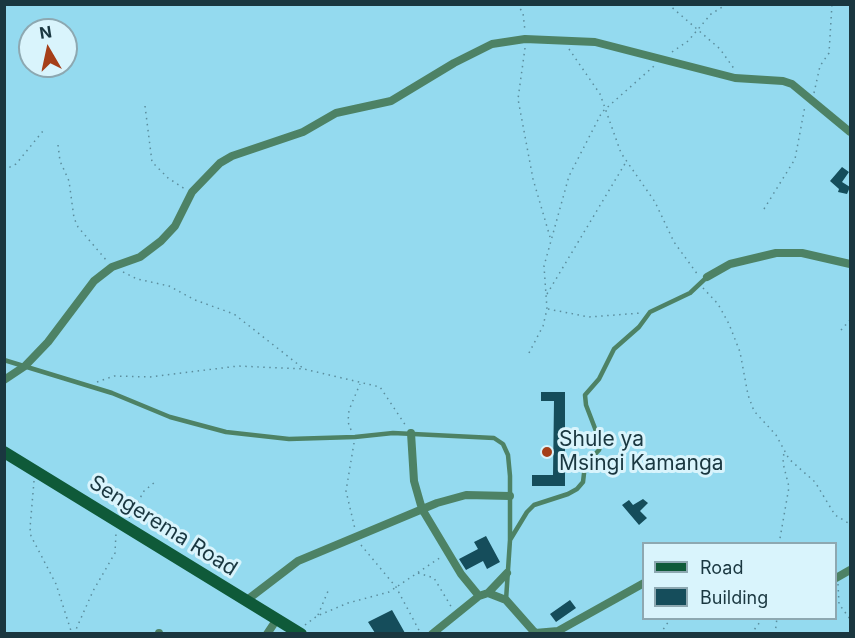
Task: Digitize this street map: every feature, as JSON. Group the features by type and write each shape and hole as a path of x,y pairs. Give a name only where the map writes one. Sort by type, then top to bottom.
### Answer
{"main road":[{"name":"Sengerema Road","path":"4,452 299,632"}],"street":[{"path":"4,380 25,366 48,342 76,301 112,267 140,257 161,241 175,226 192,192 220,163 232,156 303,132 336,113 391,101 461,59 492,44 525,39 595,42 659,61 743,79 788,82 850,132"},
{"path":"703,281 730,264 776,253 802,253 850,264"},
{"path":"411,433 414,481 422,509 461,574 483,594 506,600 536,633 558,631 642,584"},
{"path":"247,600 298,561 358,538 422,509 466,495 510,496"},
{"path":"837,578 850,570"},
{"path":"432,633 507,573"},
{"path":"267,633 277,619"}],"lane":[{"path":"510,540 526,512 534,505 568,494 577,489 582,482 585,465 599,450 601,444 586,405 585,395 599,379 614,348 639,327 651,312 703,281"},
{"path":"4,360 88,385 170,417 226,432 289,439 411,433 494,438 503,444 508,455 510,540 506,600"}],"path":[{"path":"517,4 523,13 525,39 518,99 533,179 551,238"},
{"path":"668,4 720,49 743,79"},
{"path":"529,353 543,326 547,309 544,266 551,238 570,176 586,140 606,107 659,61 688,41 711,14 727,4"},
{"path":"764,209 795,159 800,144 800,120 815,92 820,66 829,53 832,4"},
{"path":"561,39 592,82 606,107 627,162 655,202 674,242 703,281 729,324 740,352 748,395 754,411 776,435 784,451 815,482 835,515 850,524"},
{"path":"145,106 152,162 168,178 192,192"},
{"path":"4,170 16,164 43,131"},
{"path":"57,144 60,161 69,181 72,211 78,227 112,267 137,279 169,286 195,300 234,314 304,369"},
{"path":"547,295 627,162"},
{"path":"547,309 589,317 651,312"},
{"path":"841,330 850,320"},
{"path":"88,385 114,376 141,378 238,366 304,369 380,387 411,433"},
{"path":"360,383 348,416 355,437 346,491 358,538 396,587 421,633"},
{"path":"779,542 789,487 783,463 784,451"},
{"path":"35,469 30,528 56,584 73,633"},
{"path":"73,633 93,591 115,553 121,524 144,491 155,482"},
{"path":"299,632 317,616 348,603 383,595 448,552"},
{"path":"417,572 430,575 439,583 456,615"},
{"path":"837,578 839,604 850,619"},
{"path":"317,616 328,591"},
{"path":"660,633 670,620"},
{"path":"751,633 761,620"}],"building":[{"path":"842,167 849,172 842,182 850,187 847,194 838,192 839,189 830,181"},
{"path":"541,392 565,392 565,486 532,486 532,475 553,475 554,401 541,401"},
{"path":"643,499 648,503 640,511 647,518 639,525 622,505 629,500 633,505"},
{"path":"486,536 500,562 487,569 483,561 466,570 459,559 478,549 474,542"},
{"path":"570,600 576,608 556,622 550,614"},
{"path":"392,610 405,633 375,633 368,622"}],"place":[{"name":"Shule ya Msingi Kamanga","path":"547,452"}]}
